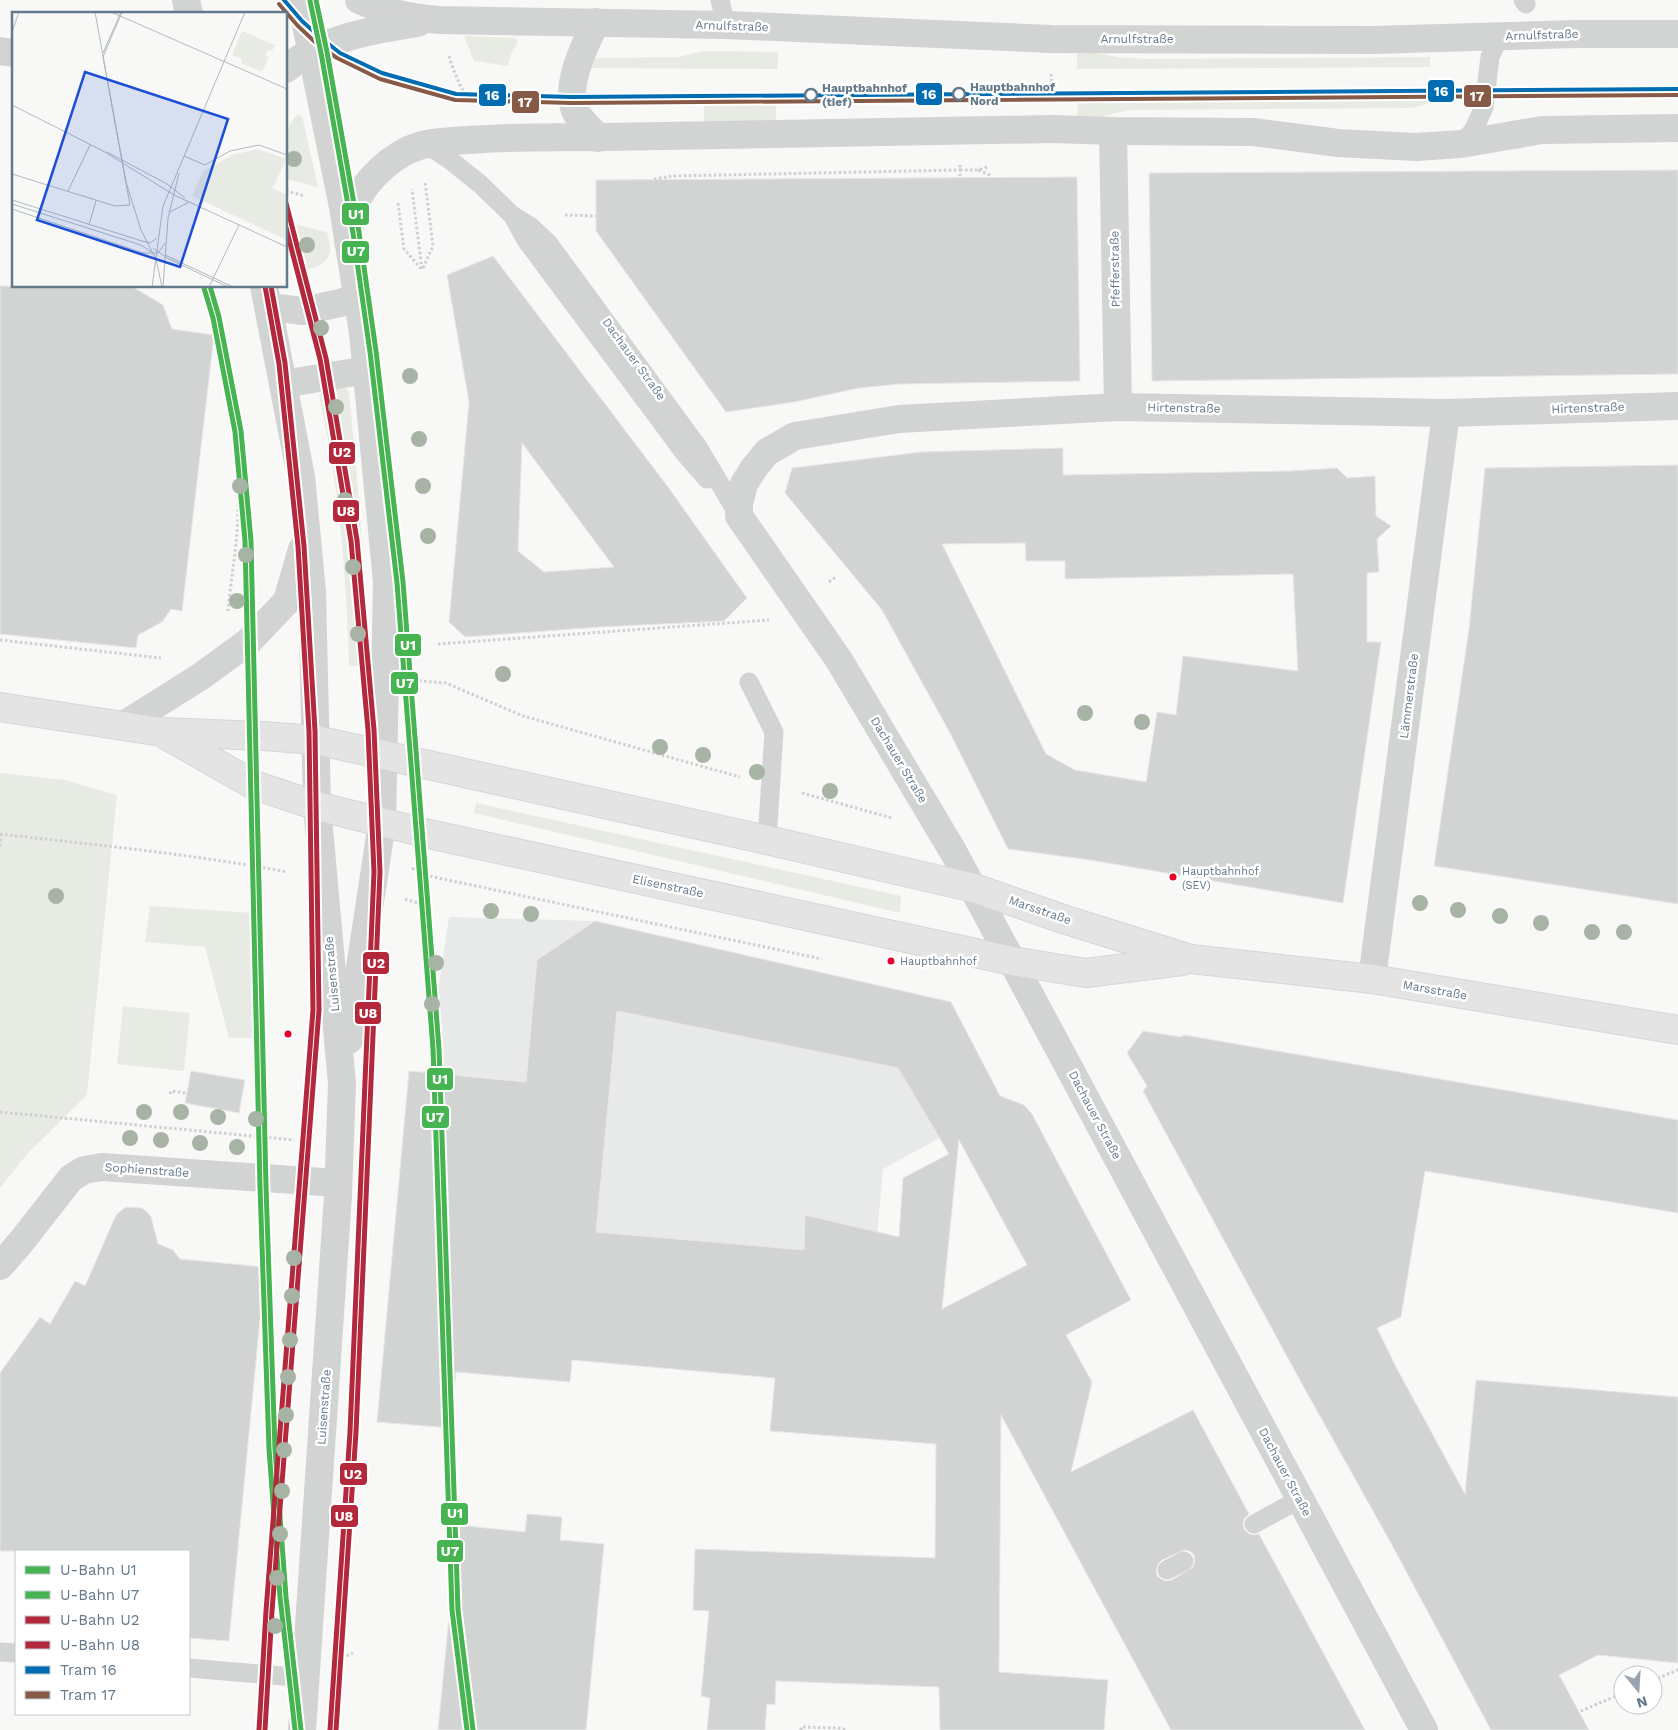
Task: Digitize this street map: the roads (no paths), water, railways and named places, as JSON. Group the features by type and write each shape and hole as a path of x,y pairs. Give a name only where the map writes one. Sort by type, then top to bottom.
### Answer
{"main road":[{"name":"Elisenstraße","path":"0,708 162,732 316,740 768,840 974,888"},
{"name":"Elisenstraße","path":"162,732 254,784 317,806 382,823 1012,961"},
{"name":"Marsstraße","path":"974,888 1191,960 1372,979 1678,1030"},
{"name":"Marsstraße","path":"1012,961 1086,973 1191,960"}],"street":[{"name":"Luisenstraße","path":"301,0 343,207 363,334 388,582 382,823 342,1084 338,1183 302,1730"},
{"name":"Arnulfstraße","path":"369,2 406,17 439,20 596,22 723,13 1051,39 1373,40 1578,34 1678,34"},
{"name":"Arnulfstraße","path":"288,68 312,51 340,40 376,31 439,20"},
{"path":"596,22 584,46 574,79 572,97 576,113 598,138"},
{"path":"348,241 353,210 364,189 376,175 395,158 411,149 443,141 495,137 598,138 1052,129 1253,132 1357,144 1416,146 1461,144 1542,130 1678,128"},
{"name":"Pfefferstraße","path":"1113,131 1118,407"},
{"name":"Luisenstraße","path":"266,297 304,311 340,303 356,297"},
{"name":"Luisenstraße","path":"266,297 301,477 312,591 317,806 342,1084"},
{"path":"283,384 367,370"},
{"name":"Hirtenstraße","path":"739,516 739,504 744,484 767,452 795,436 898,419 1118,407 1446,413 1678,406"},
{"name":"Lämmerstraße","path":"1372,979 1446,413"},
{"name":"Dachauer Straße","path":"739,516 839,660 974,888 1424,1730"},
{"name":"Luisenstraße","path":"122,726 200,677 248,642 287,601 306,535"},
{"name":"Sophienstraße","path":"0,1266 22,1242 71,1178 84,1170 102,1167 338,1183"}],"lane":[{"path":"1461,144 1473,131 1484,107 1490,57 1499,37"},
{"name":"Dachauer Straße","path":"426,144 480,184 512,215 530,226 549,244 698,447 739,516"},
{"path":"749,682 774,732 768,840"},
{"path":"1254,1524 1300,1499"},
{"path":"1167,1570 1184,1562"},
{"path":"0,1652 15,1653"},
{"path":"190,1668 306,1678"}],"tram line":[{"path":"281,0 303,36"},
{"name":"16","path":"284,0 302,21 340,53 382,73 456,94 572,97 1678,89"},
{"name":"17","path":"279,4 286,12"},
{"name":"17","path":"288,14 317,44 337,58 380,79 455,100 572,103 1678,95"}],"metro line":[{"name":"U1","path":"316,0 359,232 376,351 403,582 439,1049 458,1610 473,1730"},
{"name":"U7","path":"310,1 353,233 370,352 397,583 433,1049 452,1610 467,1730"},
{"name":"U2","path":"288,211 326,358 357,540 374,730 380,872 356,1432 336,1730"},
{"name":"U8","path":"288,236 320,359 351,541 368,730 374,872 350,1432 330,1730"},
{"name":"U7","path":"204,288 213,318 235,432 245,541 260,1187 269,1449 280,1597 295,1730"},
{"name":"U1","path":"211,288 219,317 241,431 251,541 266,1187 275,1449 286,1597 301,1730"},
{"name":"U2","path":"259,1730 266,1611 313,1010 309,731 298,546 279,364 265,288"},
{"name":"U8","path":"265,1730 272,1611 319,1010 315,731 304,546 285,363 271,288"}],"place":[{"name":"Hauptbahnhof Nord","path":"959,94"},
{"name":"Hauptbahnhof (tief)","path":"811,95"},
{"name":"Hauptbahnhof (SEV)","path":"1173,877"},
{"name":"Hauptbahnhof","path":"891,961"}]}
